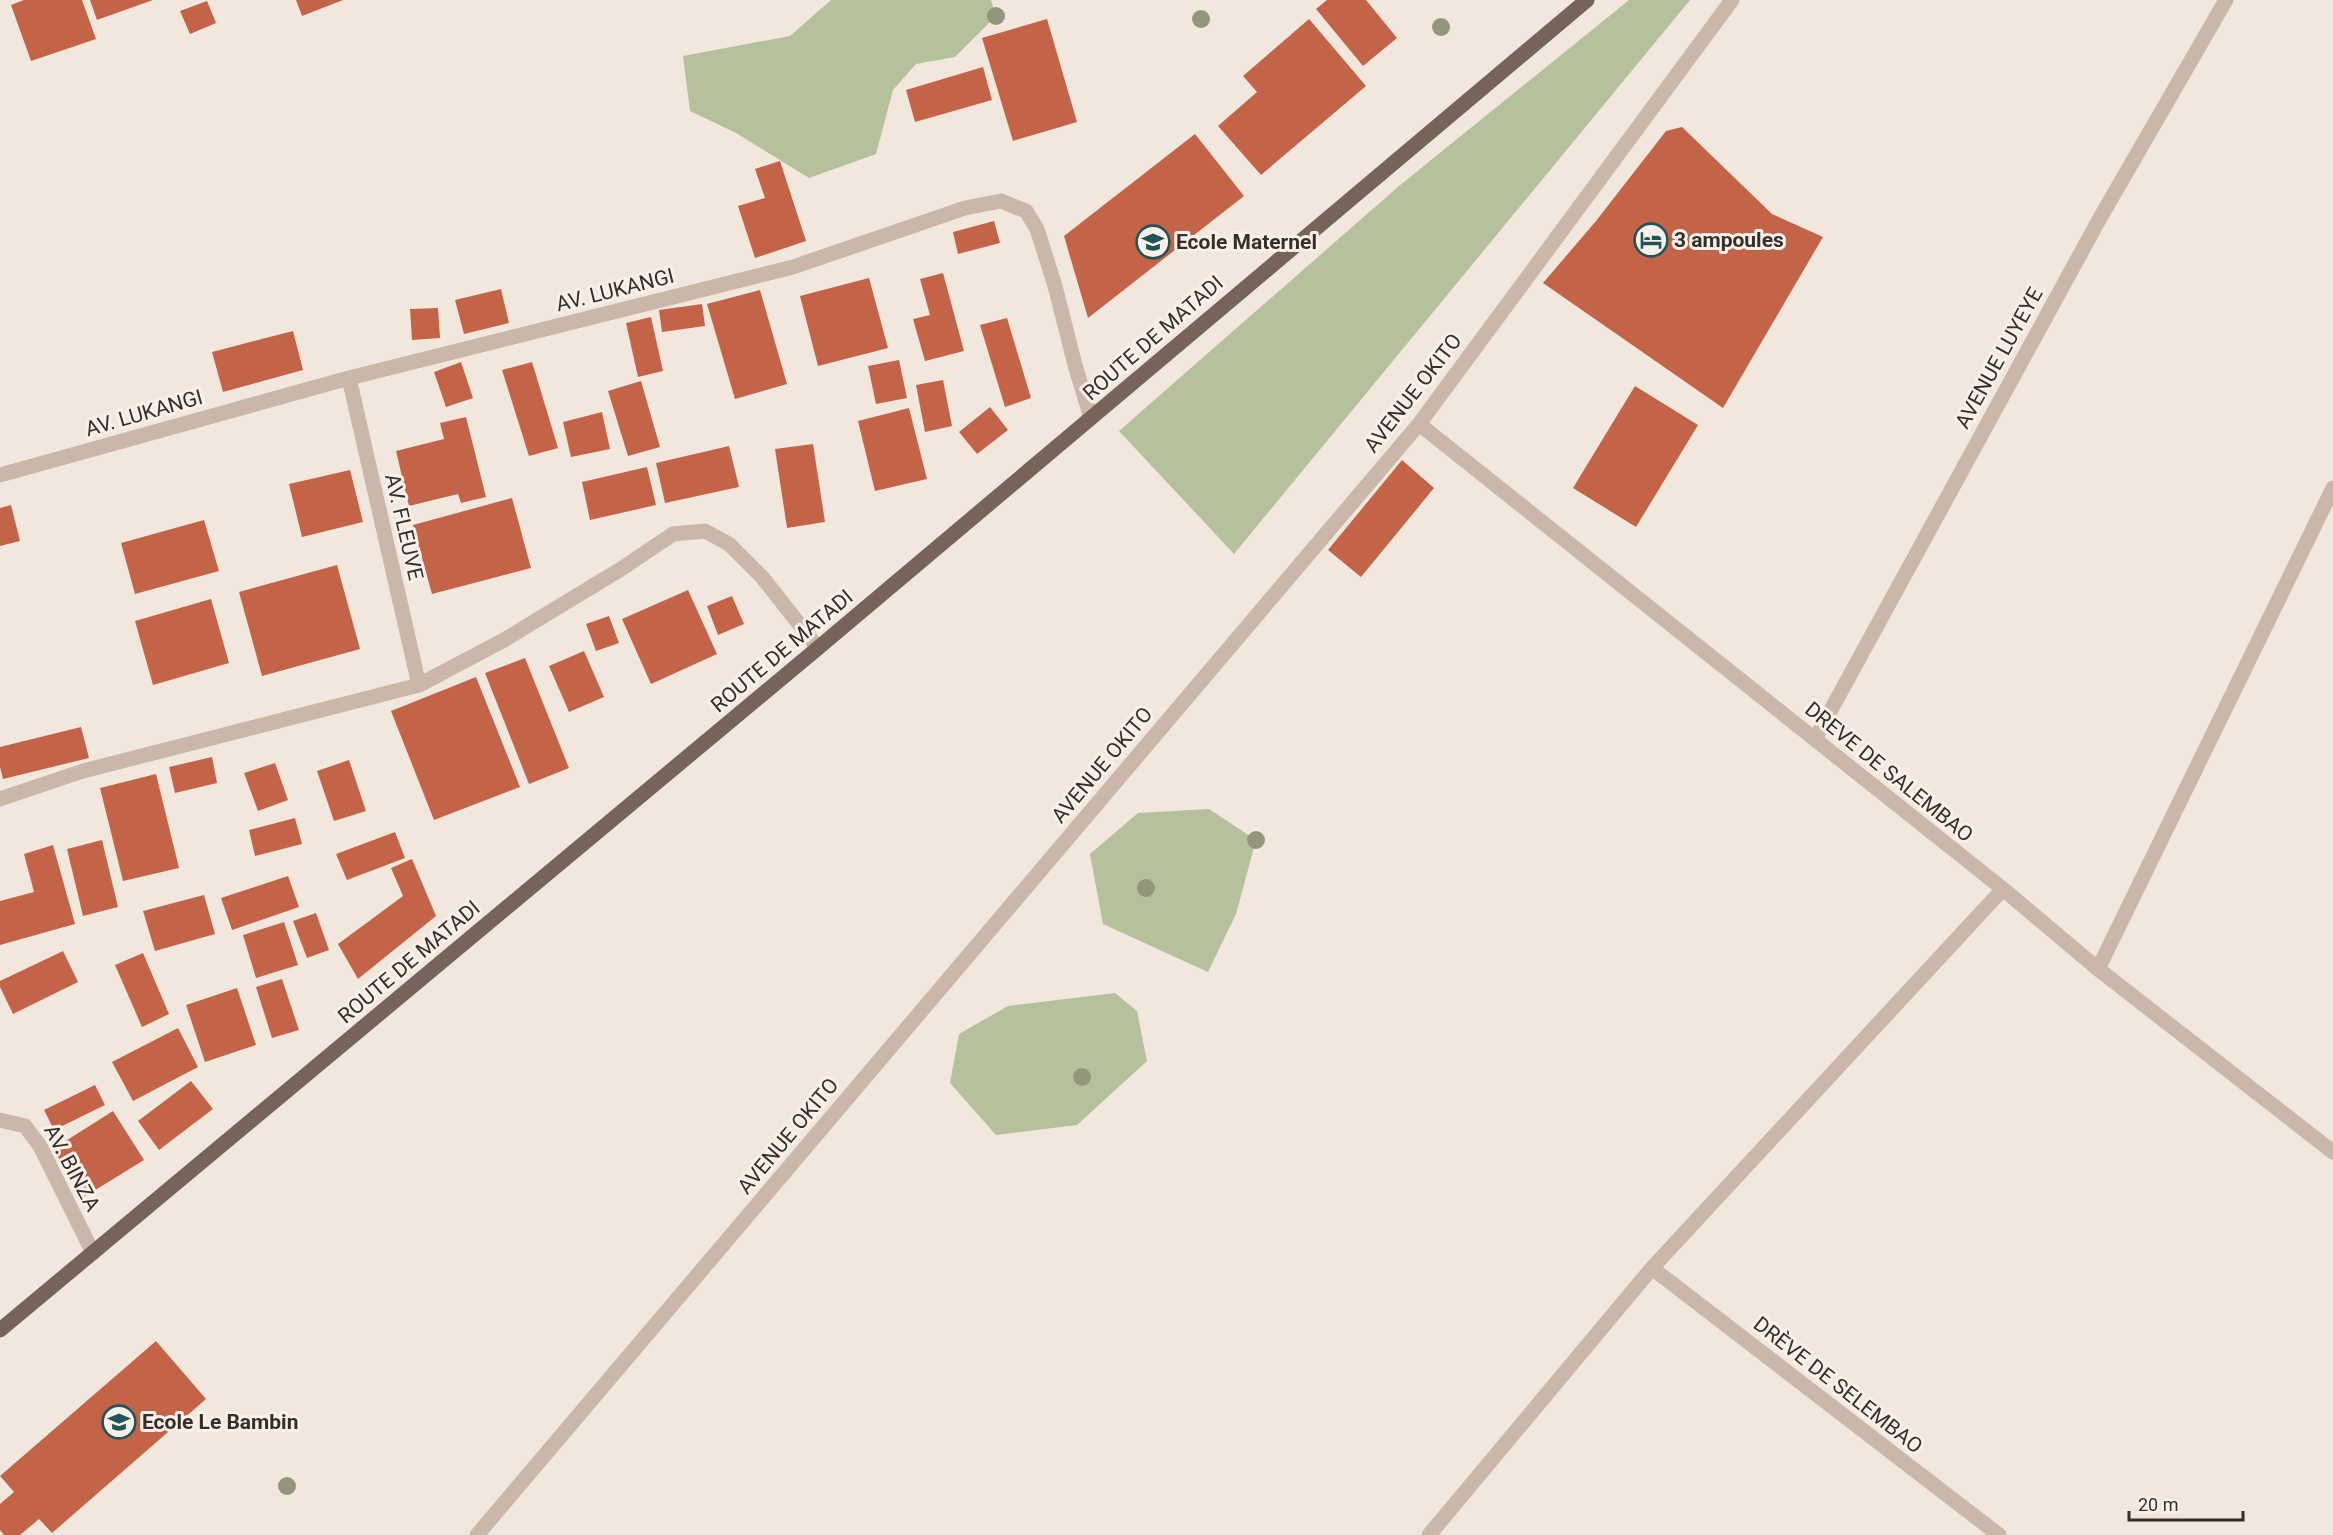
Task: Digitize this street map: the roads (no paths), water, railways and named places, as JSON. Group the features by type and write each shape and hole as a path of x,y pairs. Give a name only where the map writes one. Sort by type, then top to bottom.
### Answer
{"main road":[{"name":"ROUTE DE MATADI","path":"0,1330 818,648 1587,0"}],"street":[{"name":"AVENUE OKITO","path":"477,1535 1419,424 1732,0"},
{"name":"AVENUE LUYEYE","path":"1815,740 2100,218 2226,0"},
{"name":"AV. LUKANGI","path":"0,475 349,378 793,267 965,208 1001,201 1026,211 1036,229 1055,286 1091,418"},
{"name":"AV. FLEUVE","path":"349,378 419,685"},
{"name":"DREVE DE SALEMBAO","path":"1419,424 2003,889 2098,969 2333,1152"},
{"path":"2098,969 2333,488"},
{"path":"0,799 83,771 419,685 504,640 621,569 673,534 705,531 729,544 762,577 818,648"},
{"path":"1429,1535 1652,1268 2003,889"},
{"name":"AV. BINZA","path":"0,1120 25,1126 40,1146 93,1253"},
{"name":"DRÈVE DE SELEMBAO","path":"1652,1268 2000,1535"}],"place":[{"name":"3 ampoules","path":"1651,240"},
{"name":"Ecole Maternel","path":"1153,242"},
{"name":"Ecole Le Bambin","path":"119,1422"}]}
